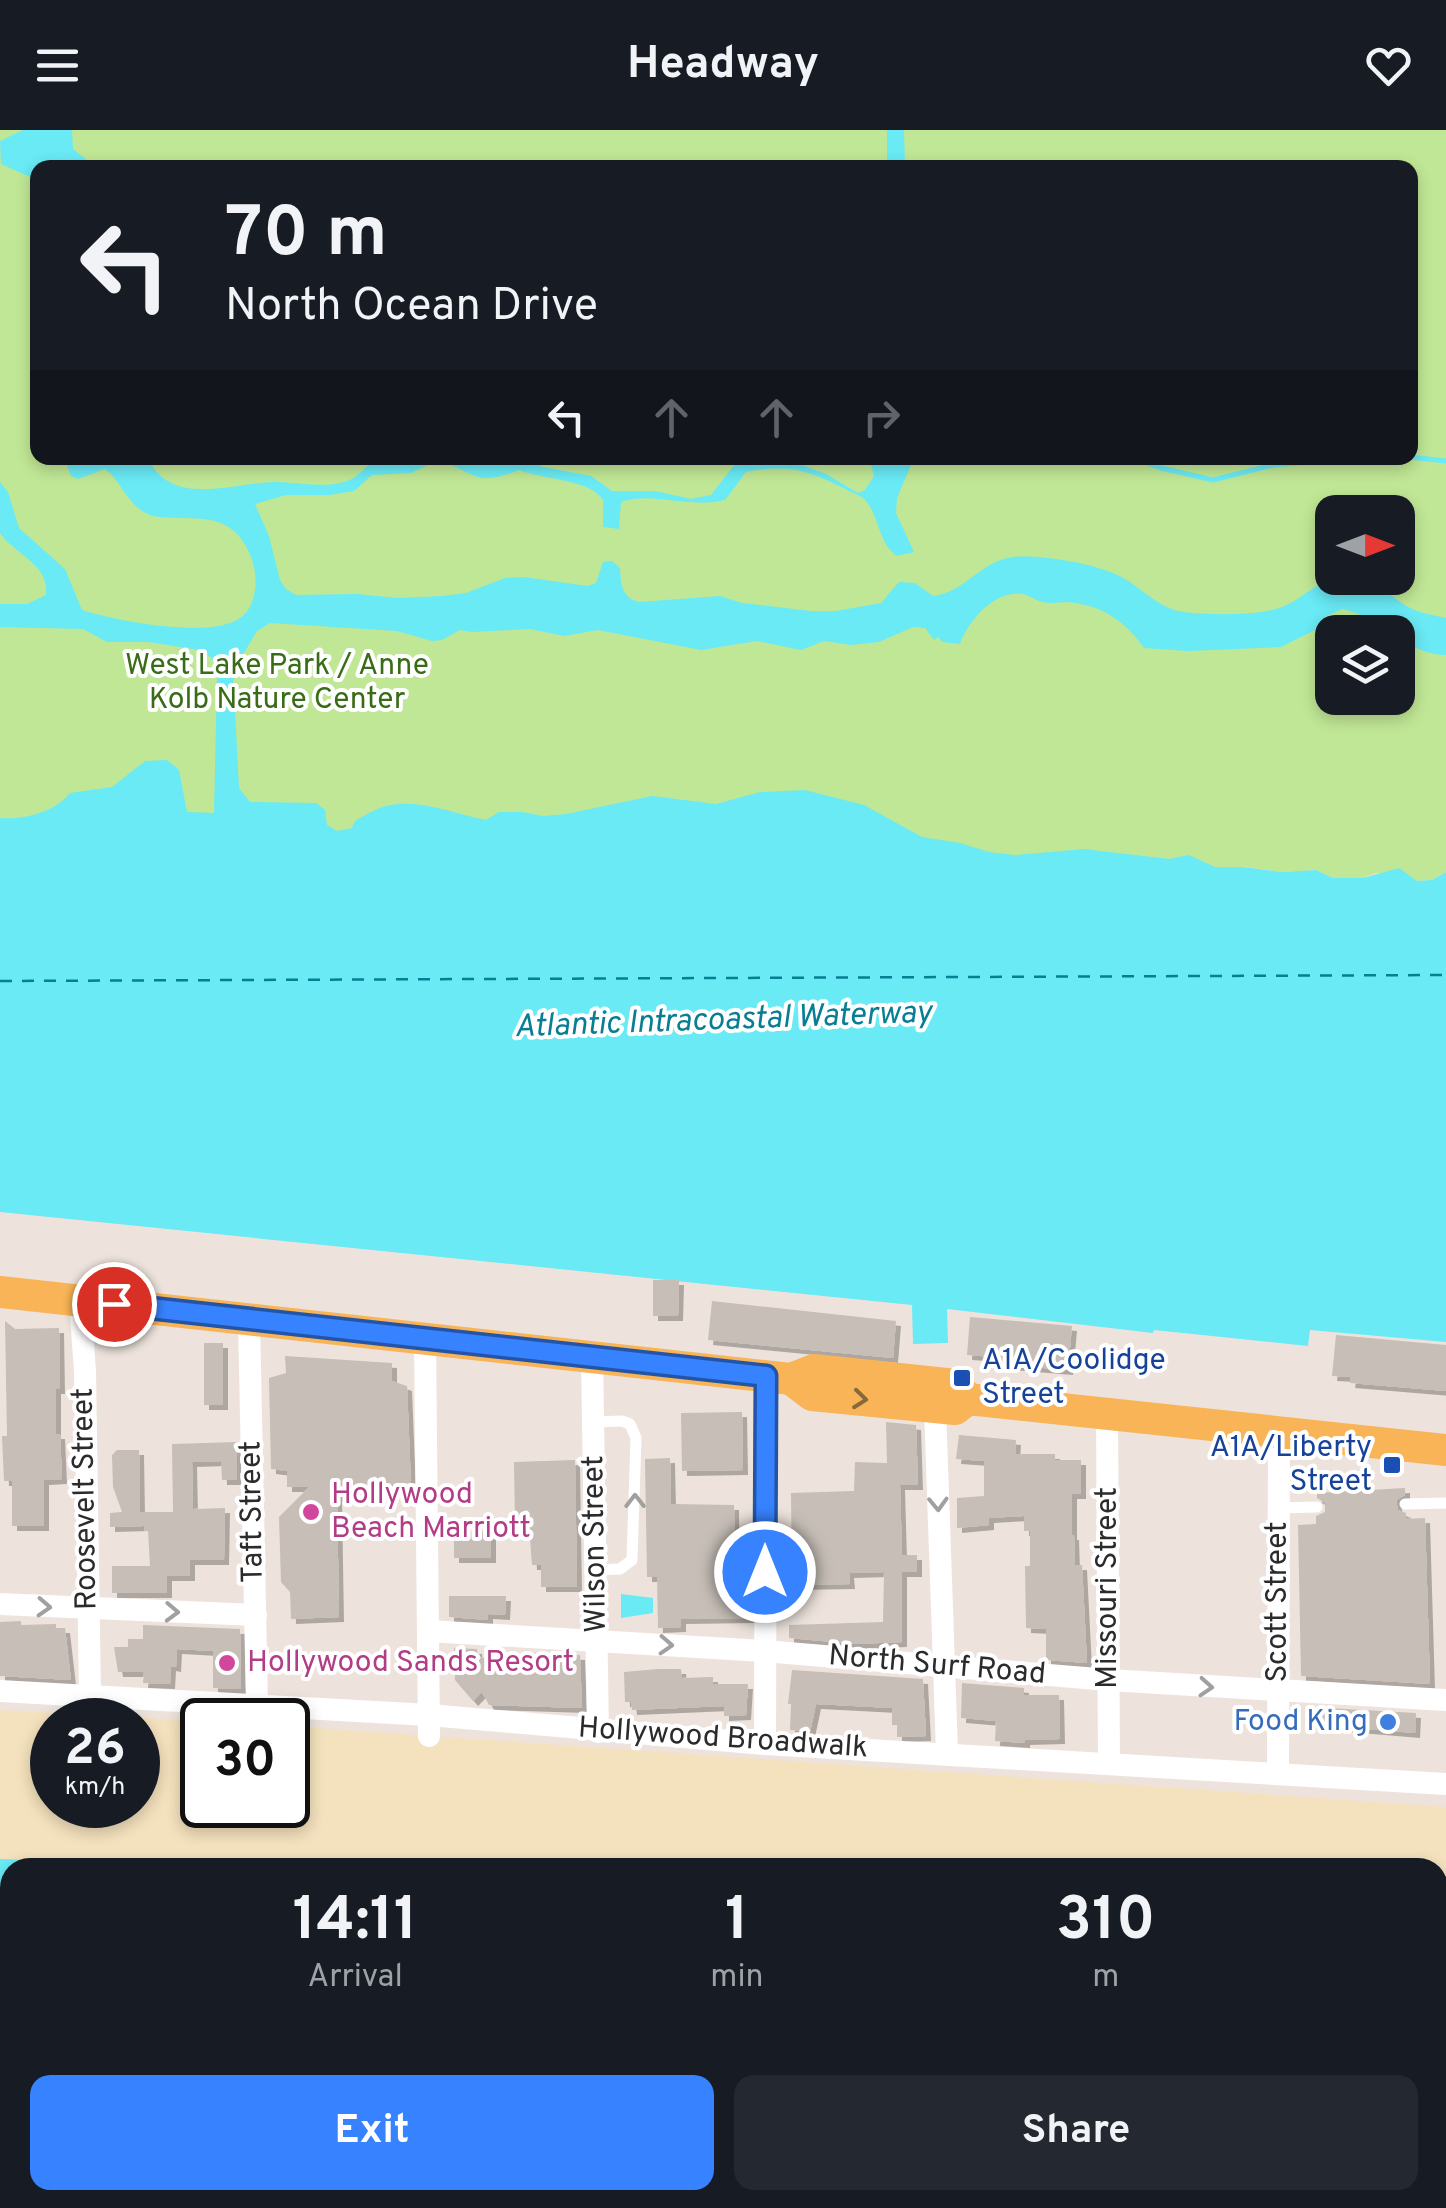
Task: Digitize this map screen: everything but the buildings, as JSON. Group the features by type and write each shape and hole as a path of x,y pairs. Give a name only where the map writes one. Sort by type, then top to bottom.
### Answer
{"main road":[{"path":"0,1292 778,1378 814,1370 956,1385 968,1399"},
{"path":"778,1378 812,1395 955,1409 968,1399 1446,1450"}],"street":[{"name":"Roosevelt Street","path":"80,1300 85,1372 90,1697"},
{"name":"Taft Street","path":"248,1319 257,1698"},
{"path":"425,1338 429,1726"},
{"name":"Wilson Street","path":"592,1357 598,1732"},
{"path":"765,1744 764,1651 778,1378"},
{"path":"934,1407 947,1753"},
{"name":"Missouri Street","path":"1107,1412 1109,1764"},
{"name":"Scott Street","path":"1278,1772 1279,1432"},
{"path":"0,1604 256,1614"},
{"name":"North Surf Road","path":"428,1632 764,1651 1109,1680 1446,1700"},
{"name":"Hollywood Broadwalk","path":"0,1691 180,1702"},
{"name":"Hollywood Broadwalk","path":"310,1712 429,1726 598,1732 1446,1784"}],"lane":[{"path":"593,1422 622,1421 630,1424 636,1438 632,1560 620,1569 596,1570"},
{"path":"1405,1504 1446,1503"},
{"path":"1279,1508 1316,1507"}],"green space":[{"name":"West Lake Park / Anne Kolb Nature Center","path":"0,130 1446,130 1446,872 1432,880 1416,881 1376,873 1363,878 1333,878 1316,870 1282,872 1245,867 0,887"}],"sand":[{"path":"0,1710 30,1712 30,1828 160,1828 160,1719 180,1720 180,1828 310,1828 310,1728 1446,1807 1446,1858 0,1858"}],"water":[{"path":"23,130 72,130 73,149 87,160 30,160 30,177 1,164 0,141"},
{"path":"887,130 904,130 905,160 887,160"},
{"name":"Atlantic Intracoastal Waterway","path":"67,465 152,465 172,483 205,489 276,482 321,485 347,481 369,465 428,465 411,473 372,475 354,491 286,495 255,504 269,536 280,580 296,595 442,596 466,593 505,578 523,577 588,586 596,583 603,562 612,561 620,568 625,593 639,602 720,596 742,603 836,611 881,603 899,582 915,583 933,596 944,594 1002,559 1025,556 1101,569 1125,579 1167,607 1183,612 1233,614 1272,610 1315,587 1315,595 1391,595 1413,609 1446,618 1446,655 1415,647 1415,615 1360,615 1342,609 1329,615 1315,615 1315,630 1281,647 1188,651 1144,648 1128,629 1101,610 1067,602 1043,602 1022,594 992,602 969,626 960,644 942,642 938,637 934,640 925,628 913,627 879,642 851,645 824,641 801,650 757,641 701,650 598,630 564,636 530,629 460,630 432,641 397,631 270,623 257,631 233,671 239,788 250,802 316,803 325,810 327,825 337,831 352,828 369,813 397,804 426,806 486,820 499,812 566,814 652,796 716,804 760,792 805,790 864,805 922,837 989,852 1015,855 1084,849 1169,859 1189,855 1215,867 1282,872 1316,870 1333,878 1363,878 1399,868 1417,881 1432,880 1446,872 1446,1342 1310,1330 1308,1346 947,1309 948,1343 913,1344 912,1305 0,1212 0,818 38,813 70,793 112,787 145,761 167,760 179,770 187,812 214,813 217,678 212,658 199,650 148,642 107,642 83,629 0,627 0,604 27,604 46,595 46,584 37,567 0,533 0,482 8,492 19,528 65,569 82,610 159,626 221,626 243,615 255,590 249,552 227,526 145,513 105,469 78,479 71,476"},
{"path":"450,465 539,465 591,476 612,491 655,491 691,499 711,495 734,465 802,465 858,493 865,490 874,476 871,465 911,465 897,498 896,513 914,552 897,556 891,551 864,499 798,470 746,472 725,500 697,503 646,498 621,502 619,529 603,527 603,500 588,488 519,470 485,478"},
{"path":"621,1594 653,1598 653,1613 621,1618"}],"waterway":[{"path":"1418,458 1446,461"},
{"path":"1153,465 1213,480 1273,465"}],"ferry route":[{"path":"0,981 1446,975"}],"place":[{"name":"A1A/Coolidge Street","path":"962,1378"},
{"name":"A1A/Liberty Street","path":"1392,1465"},
{"name":"Hollywood Beach Marriott","path":"311,1512"},
{"name":"Hollywood Sands Resort","path":"227,1663"},
{"name":"Food King","path":"1388,1722"}],"route":[{"path":"114,1304 766,1376 765,1572"}]}
